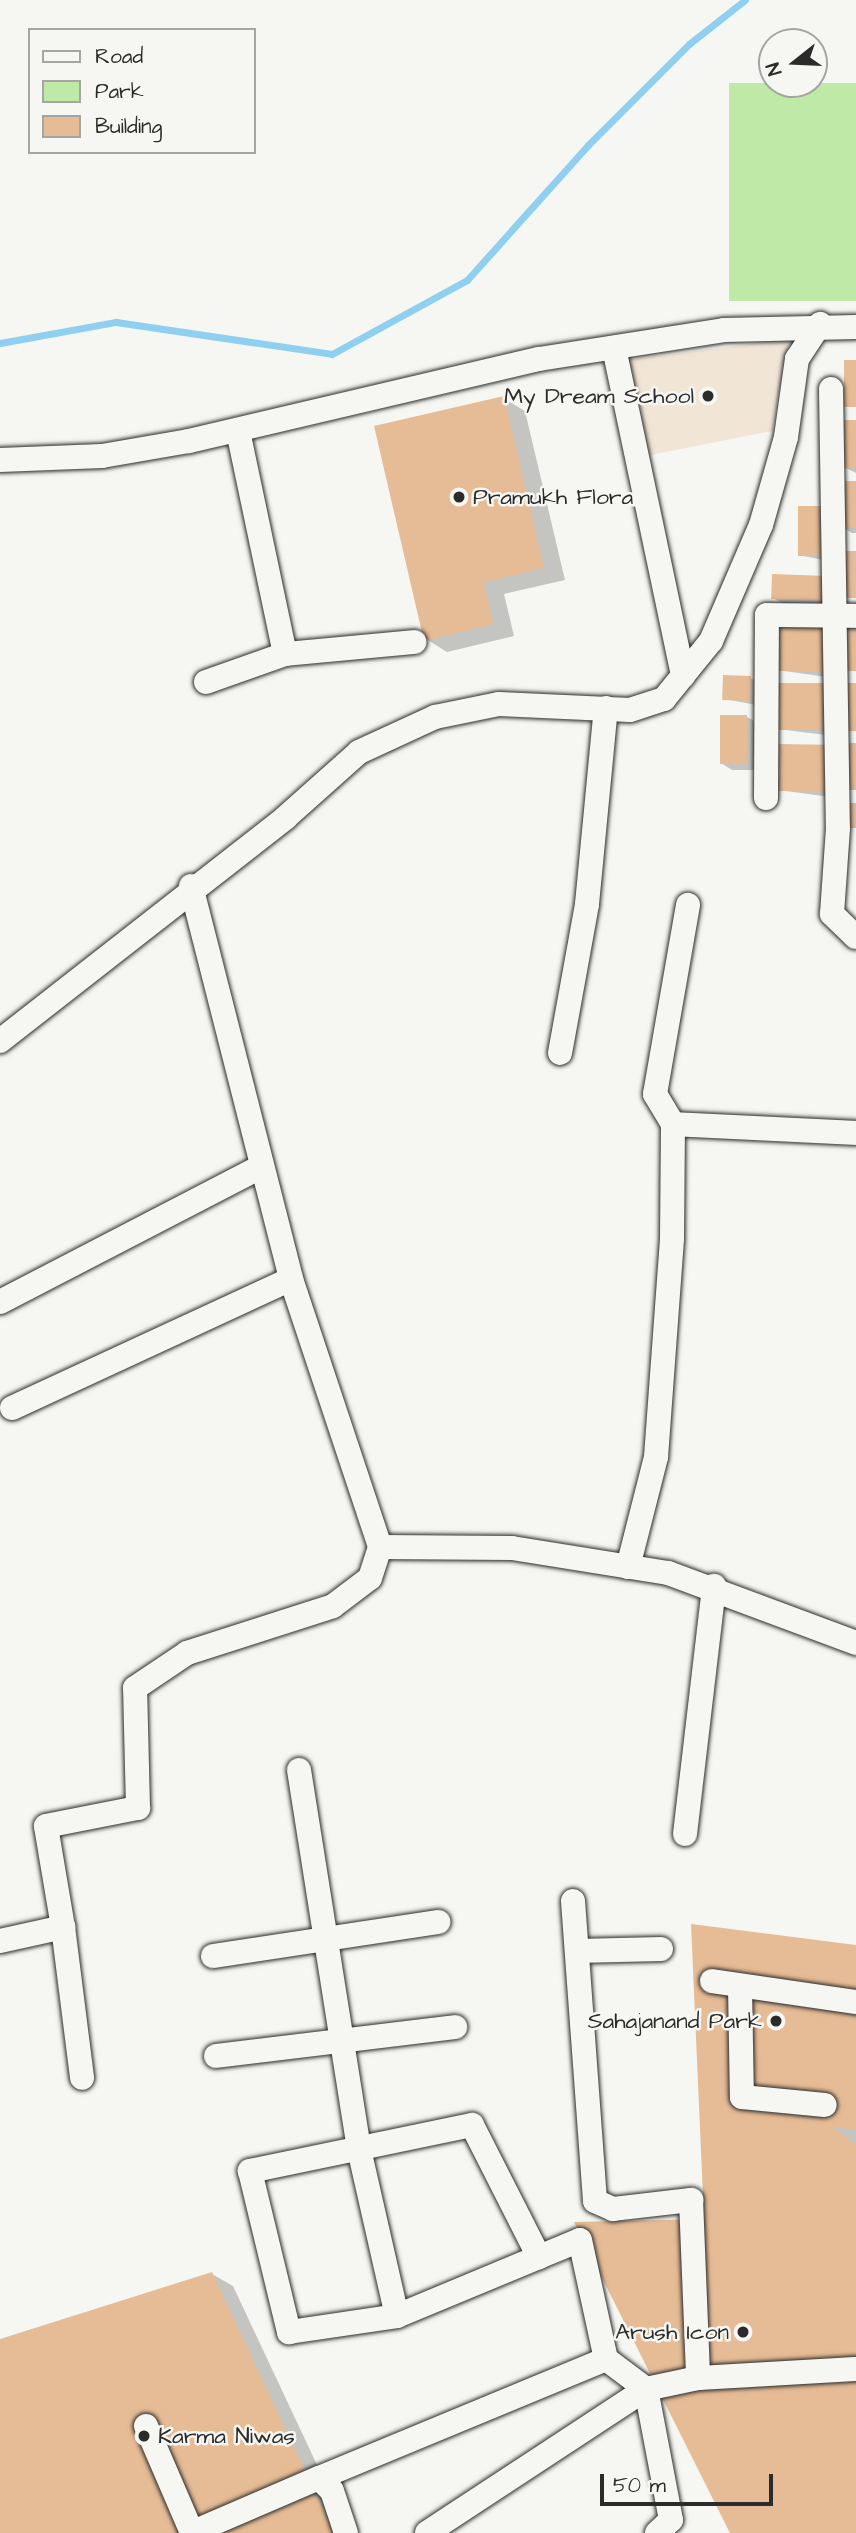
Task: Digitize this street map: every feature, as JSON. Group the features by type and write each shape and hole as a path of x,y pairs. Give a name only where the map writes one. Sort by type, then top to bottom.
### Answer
{"street":[{"path":"0,460 102,456 238,431 539,359 724,330 820,324 856,327"},
{"path":"0,1041 191,886 285,818 359,752 435,717 499,704 630,710 664,699 711,641 761,525 786,437 797,359 820,324"},
{"path":"614,348 683,676"},
{"path":"831,389 845,616 838,828 832,914 856,937"},
{"path":"238,431 285,654"},
{"path":"766,798 767,615 845,616"},
{"path":"206,682 285,654 414,642"},
{"path":"560,1053 587,904 606,708"},
{"path":"82,2078 63,1927 46,1826 138,1808 135,1688 187,1653 333,1606 370,1578 380,1546 291,1279 191,886"},
{"path":"628,1567 656,1457 672,1239 673,1125 655,1094 658,1053 688,905"},
{"path":"673,1125 856,1133"},
{"path":"0,1302 262,1166"},
{"path":"12,1408 291,1279"},
{"path":"380,1546 512,1548 628,1567 713,1586 856,1643"},
{"path":"685,1834 713,1586"},
{"path":"299,1770 359,2149 397,2316"},
{"path":"573,1901 595,2201 613,2209 691,2200 698,2378"},
{"path":"213,1956 327,1944 438,1922"},
{"path":"0,1941 63,1927"},
{"path":"577,1951 662,1949"},
{"path":"712,1981 856,2002"},
{"path":"740,1987 741,2097 825,2105"},
{"path":"216,2056 455,2028"},
{"path":"539,2257 472,2126 250,2171 289,2332 397,2316 580,2240 606,2359 646,2389 671,2520 657,2533"},
{"path":"146,2426 192,2533 606,2359"},
{"path":"427,2533 646,2389 698,2378 856,2369"},
{"path":"319,2478 332,2491 346,2533"}],"shaded area":[{"name":"My Dream School","path":"789,339 772,431 650,455 628,360"}],"green space":[{"path":"729,83 758,83 758,98 828,98 828,83 856,83 856,301 729,301"}],"building":[{"path":"844,360 856,360 856,407 844,407"},
{"name":"Pramukh Flora","path":"504,396 544,568 484,582 493,624 424,641 374,426"},
{"path":"842,420 856,420 856,468 842,468"},
{"path":"840,481 856,481 856,528 840,528"},
{"path":"798,506 825,506 825,556 798,556"},
{"path":"846,551 856,551 856,598 846,598"},
{"path":"772,574 827,576 826,601 771,599"},
{"path":"846,623 856,623 856,671 846,671"},
{"path":"775,624 825,624 825,671 775,671"},
{"path":"723,675 751,676 750,701 722,700"},
{"path":"775,683 825,683 825,730 775,730"},
{"path":"847,683 856,683 856,731 847,731"},
{"path":"720,715 747,715 747,764 720,764"},
{"path":"845,743 856,743 856,790 845,790"},
{"path":"777,744 827,745 826,792 776,791"},
{"path":"848,803 856,803 856,828 848,828"},
{"name":"Arush Icon","path":"691,1924 856,1945 856,2130 833,2127 856,2145 856,2533 730,2533 574,2222 704,2219"},
{"name":"Karma Niwas","path":"212,2272 334,2533 0,2533 0,2339"}],"waterway":[{"path":"0,343 116,322 332,354 467,280 588,145 689,44 745,0"}],"place":[{"name":"My Dream School","path":"708,396"},
{"name":"Pramukh Flora","path":"459,497"},
{"name":"Sahajanand Park","path":"776,2021"},
{"name":"Arush Icon","path":"743,2332"},
{"name":"Karma Niwas","path":"144,2436"}]}
